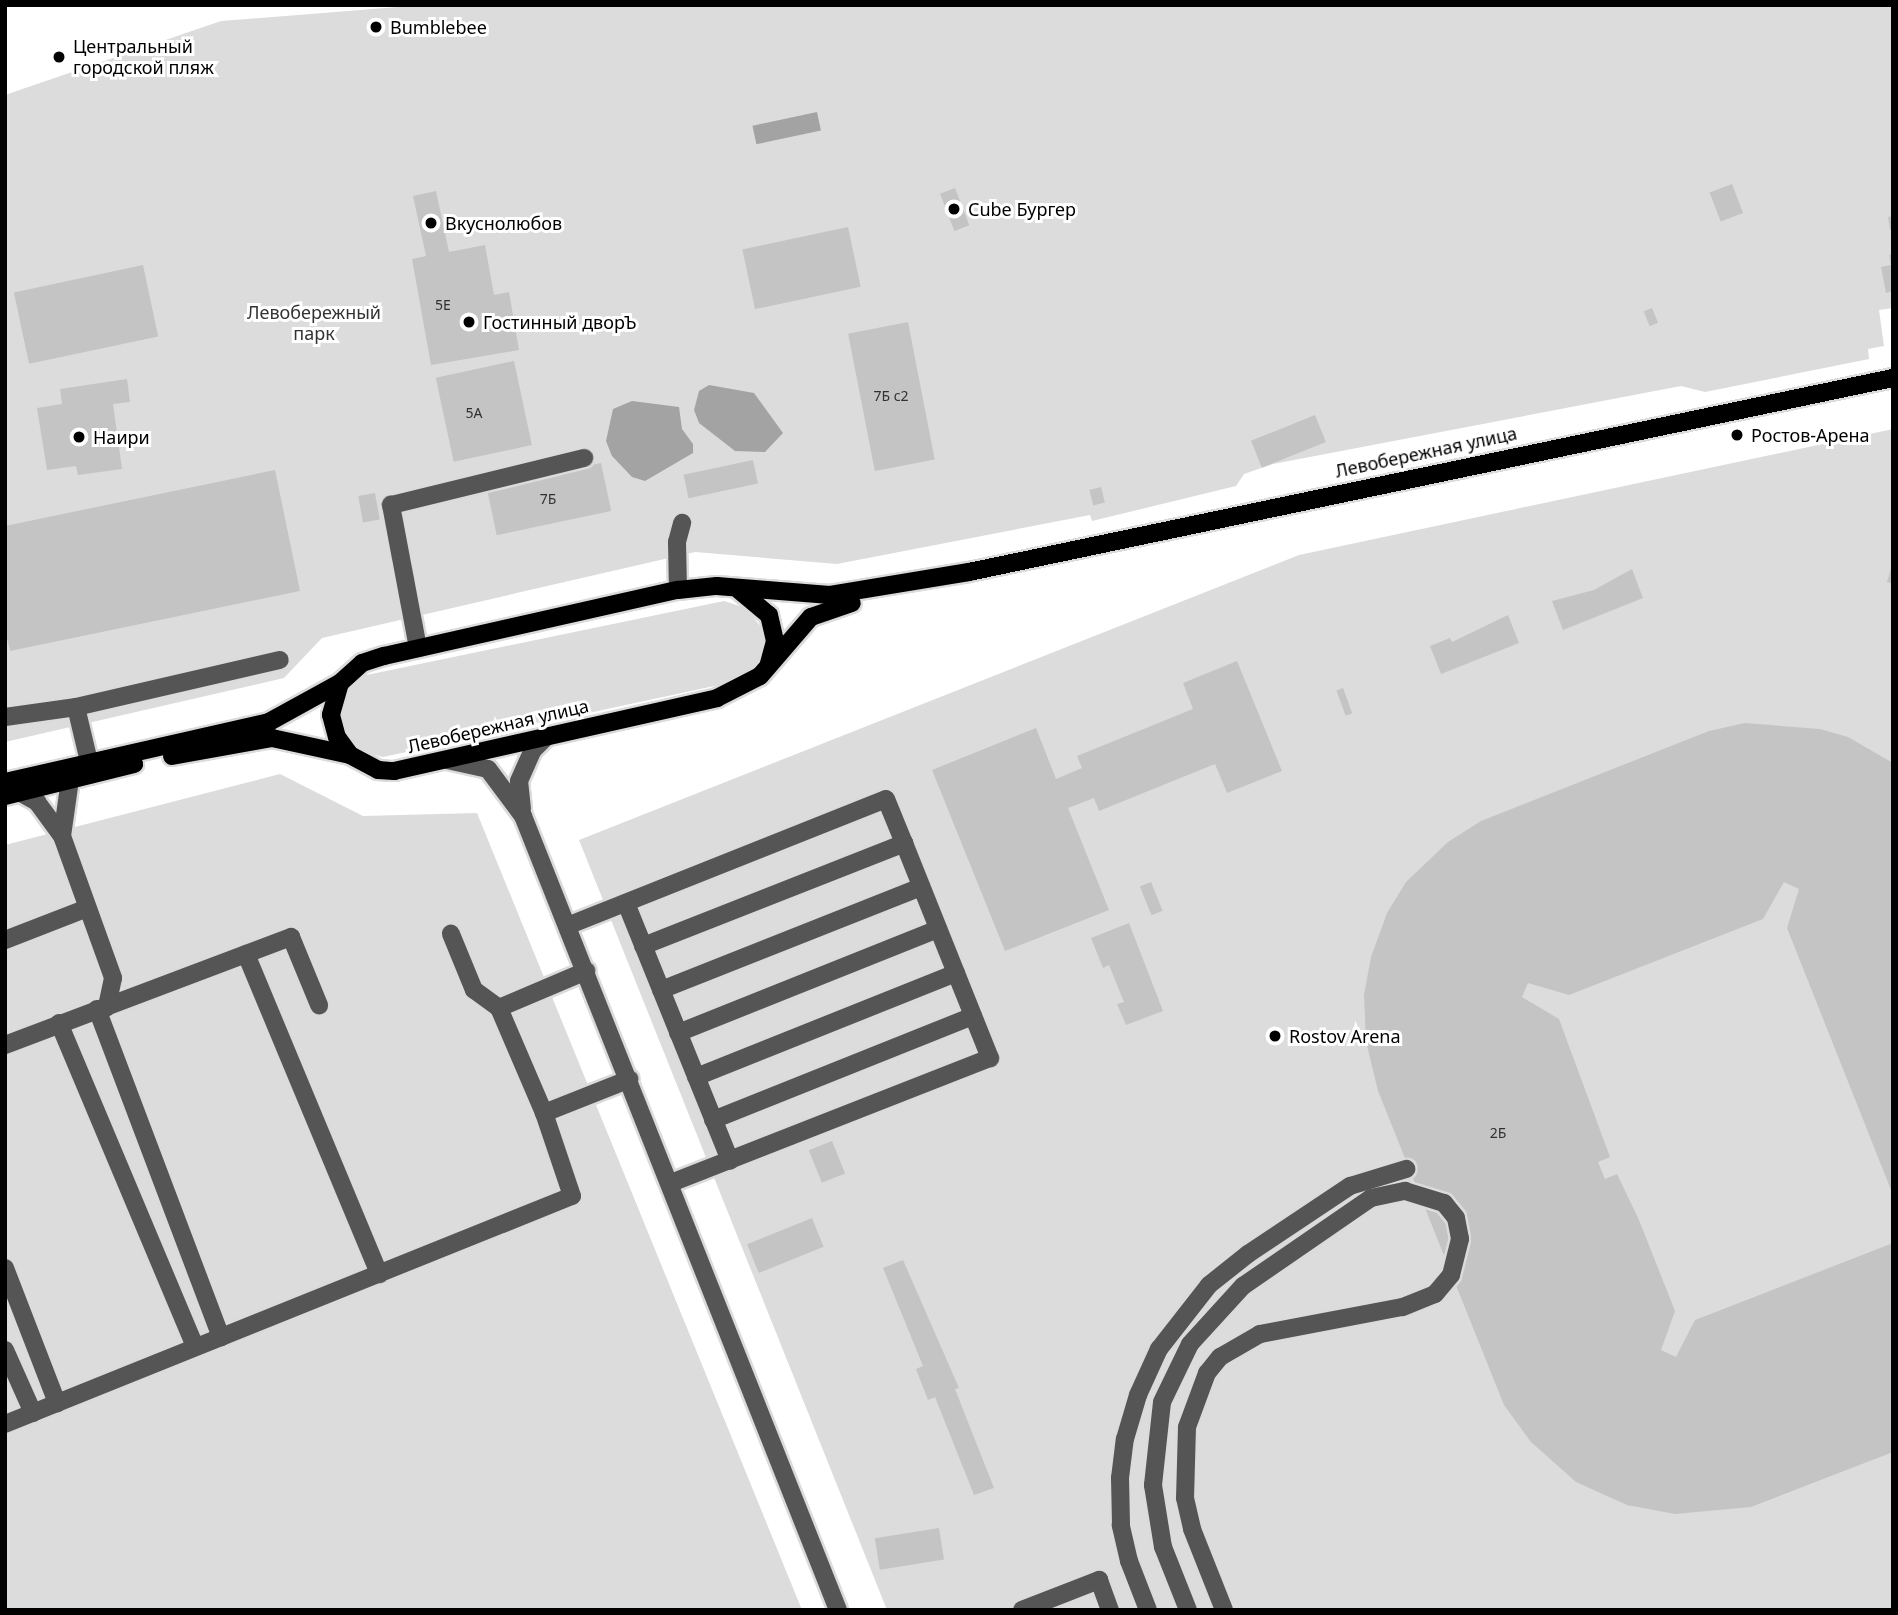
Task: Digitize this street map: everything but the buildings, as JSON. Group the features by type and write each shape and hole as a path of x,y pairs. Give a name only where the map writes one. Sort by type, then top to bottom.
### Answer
{"main road":[{"name":"Левобережная улица","path":"10,790 70,779 91,768 272,738 350,755 370,768 394,771 717,698 742,688 769,666 795,632 829,607 969,572 1893,379"},
{"name":"Левобережная улица","path":"10,790 269,722 340,683 362,663 418,648 678,590 830,595 969,572"},
{"path":"739,590 769,615 775,640 769,666"},
{"path":"340,683 331,715 337,737 350,755"}],"street":[{"path":"418,648 391,505 584,458"},
{"path":"678,590 677,542 682,523"},
{"path":"5,718 76,707 280,660"},
{"path":"76,707 91,768"},
{"path":"523,816 519,781 533,750 546,737"},
{"path":"444,759 488,769 523,816 630,1079 838,1610"},
{"path":"62,836 70,779"},
{"path":"10,790 37,802 62,836 85,909 113,978 102,1008 220,1337"},
{"path":"567,926 886,799 904,843 990,1058 670,1183"},
{"path":"643,946 904,843"},
{"path":"661,990 921,887"},
{"path":"626,903 730,1161"},
{"path":"5,940 85,909"},
{"path":"678,1032 938,929"},
{"path":"5,1423 572,1196 544,1113 499,1008 474,990 451,934"},
{"path":"5,1045 142,991 291,937 319,1005"},
{"path":"246,954 379,1274"},
{"path":"499,1008 586,971"},
{"path":"696,1077 956,973"},
{"path":"113,978 142,991"},
{"path":"713,1120 973,1016"},
{"path":"59,1023 195,1347"},
{"path":"544,1113 630,1079"},
{"path":"1148,1610 1129,1561 1121,1525 1120,1478 1125,1439 1138,1395 1159,1349 1209,1284 1248,1254 1350,1186 1406,1170"},
{"path":"1188,1610 1163,1547 1156,1516 1154,1472 1162,1402 1190,1343 1217,1311 1257,1276 1345,1214 1388,1192 1419,1193 1444,1202 1460,1229 1455,1267 1435,1294 1402,1307 1278,1329 1239,1344 1220,1357 1198,1391 1187,1427 1185,1498 1192,1529 1224,1610"},
{"path":"5,1268 57,1404"},
{"path":"5,1350 33,1413"},
{"path":"1022,1610 1099,1580 1110,1610"}],"green space":[{"name":"Левобережный парк","path":"423,5 1893,5 1893,308 1879,310 1884,346 1868,349 1869,359 1705,392 1681,386 1273,464 1244,474 1236,486 1092,521 1090,515 837,564 695,552 322,638 284,678 5,742 5,95 221,21"},
{"name":"Rostov Arena","path":"1893,429 1893,1610 887,1610 579,840 1299,555"},
{"path":"724,601 746,608 765,632 763,657 747,679 383,757 360,751 342,733 341,696 357,677"},
{"path":"280,774 363,816 477,813 802,1610 5,1610 5,845"}],"shaded area":[{"path":"817,112 821,131 756,144 752,126"},
{"path":"709,385 754,393 783,433 765,452 735,451 699,423 694,410 699,391"},
{"path":"632,401 679,407 682,429 693,444 693,453 645,481 632,477 612,456 606,441 613,409"}],"place":[{"name":"Bumblebee","path":"376,27"},
{"name":"Центральный городской пляж","path":"59,57"},
{"name":"Cube Бургер","path":"954,209"},
{"name":"Вкуснолюбов","path":"431,223"},
{"name":"Гостинный дворЪ","path":"469,322"},
{"name":"Ростов-Арена","path":"1737,435"},
{"name":"Наири","path":"79,437"},
{"name":"Rostov Arena","path":"1275,1036"}]}
